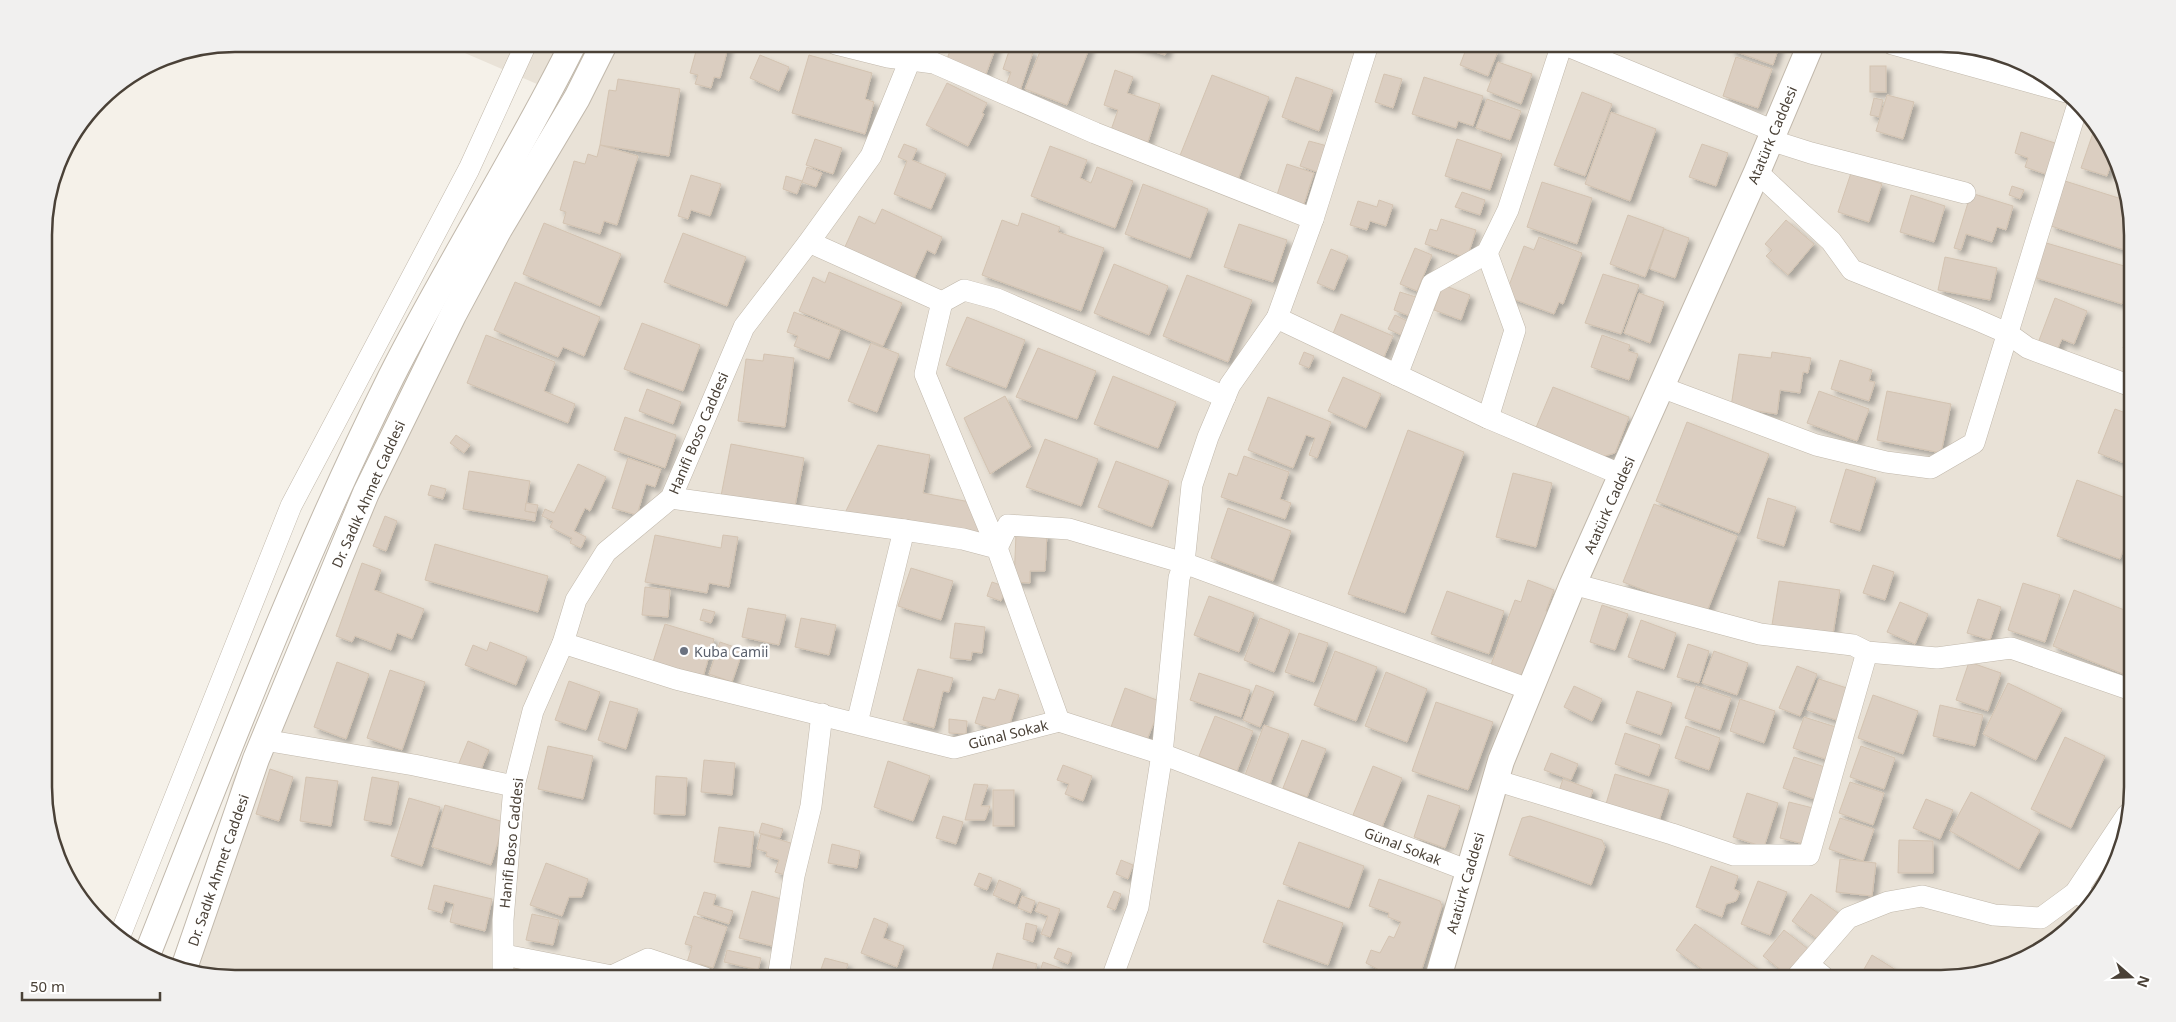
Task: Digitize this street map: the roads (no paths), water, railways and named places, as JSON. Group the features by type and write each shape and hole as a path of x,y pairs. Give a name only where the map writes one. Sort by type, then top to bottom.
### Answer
{"street":[{"path":"121,930 291,506 469,169 522,52"},
{"name":"Dr. Sadık Ahmet Caddesi","path":"150,948 242,716 331,503 392,375 569,52"},
{"name":"Dr. Sadık Ahmet Caddesi","path":"186,962 264,740 366,493 453,315 500,229 577,98 600,52"},
{"path":"868,52 888,57 915,52 934,63 1095,133 1313,219"},
{"name":"Hanifi Boso Caddesi","path":"503,970 503,920 514,786 533,711 563,643 576,600 606,552 670,498 744,327 810,242 871,156 915,52"},
{"path":"1115,970 1138,907 1162,754 1179,578 1184,563 1192,485 1208,437 1230,385 1277,318 1313,219 1365,52"},
{"path":"1397,375 1432,284 1487,253 1508,210 1559,52"},
{"path":"1580,52 1810,153 1965,193"},
{"name":"Atatürk Caddesi","path":"1440,970 1501,760 1574,584 1757,172 1808,52"},
{"path":"1921,52 2048,87"},
{"path":"1661,386 1816,445 1886,462 1931,468 1974,443 2075,112"},
{"path":"1757,172 1831,241 1852,270 2007,333 2028,348 2124,383"},
{"path":"810,242 942,302"},
{"path":"1487,253 1515,330 1488,418"},
{"path":"1059,721 997,548 926,374 942,302 964,290 997,299 1224,398"},
{"path":"1277,318 1488,418 1622,475"},
{"path":"670,498 963,539 997,548"},
{"path":"997,548 1008,525 1069,529 1184,563 1531,690"},
{"path":"857,723 904,530"},
{"path":"1574,584 1760,634 1853,645 1867,652 1937,658 2011,648 2124,687"},
{"name":"Günal Sokak","path":"563,643 676,679 954,748 1059,721 1162,754 1469,871"},
{"path":"1495,780 1734,855 1808,855 1867,652"},
{"path":"779,970 794,876 811,806 822,714"},
{"path":"264,740 414,765 514,786"},
{"path":"1803,970 1848,918 1888,902 1922,896 1994,915 2040,918 2084,897 2117,833"},
{"path":"504,955 581,970"},
{"path":"625,970 648,959 681,970"}],"place":[{"name":"Kuba Camii","path":"684,651"}]}
